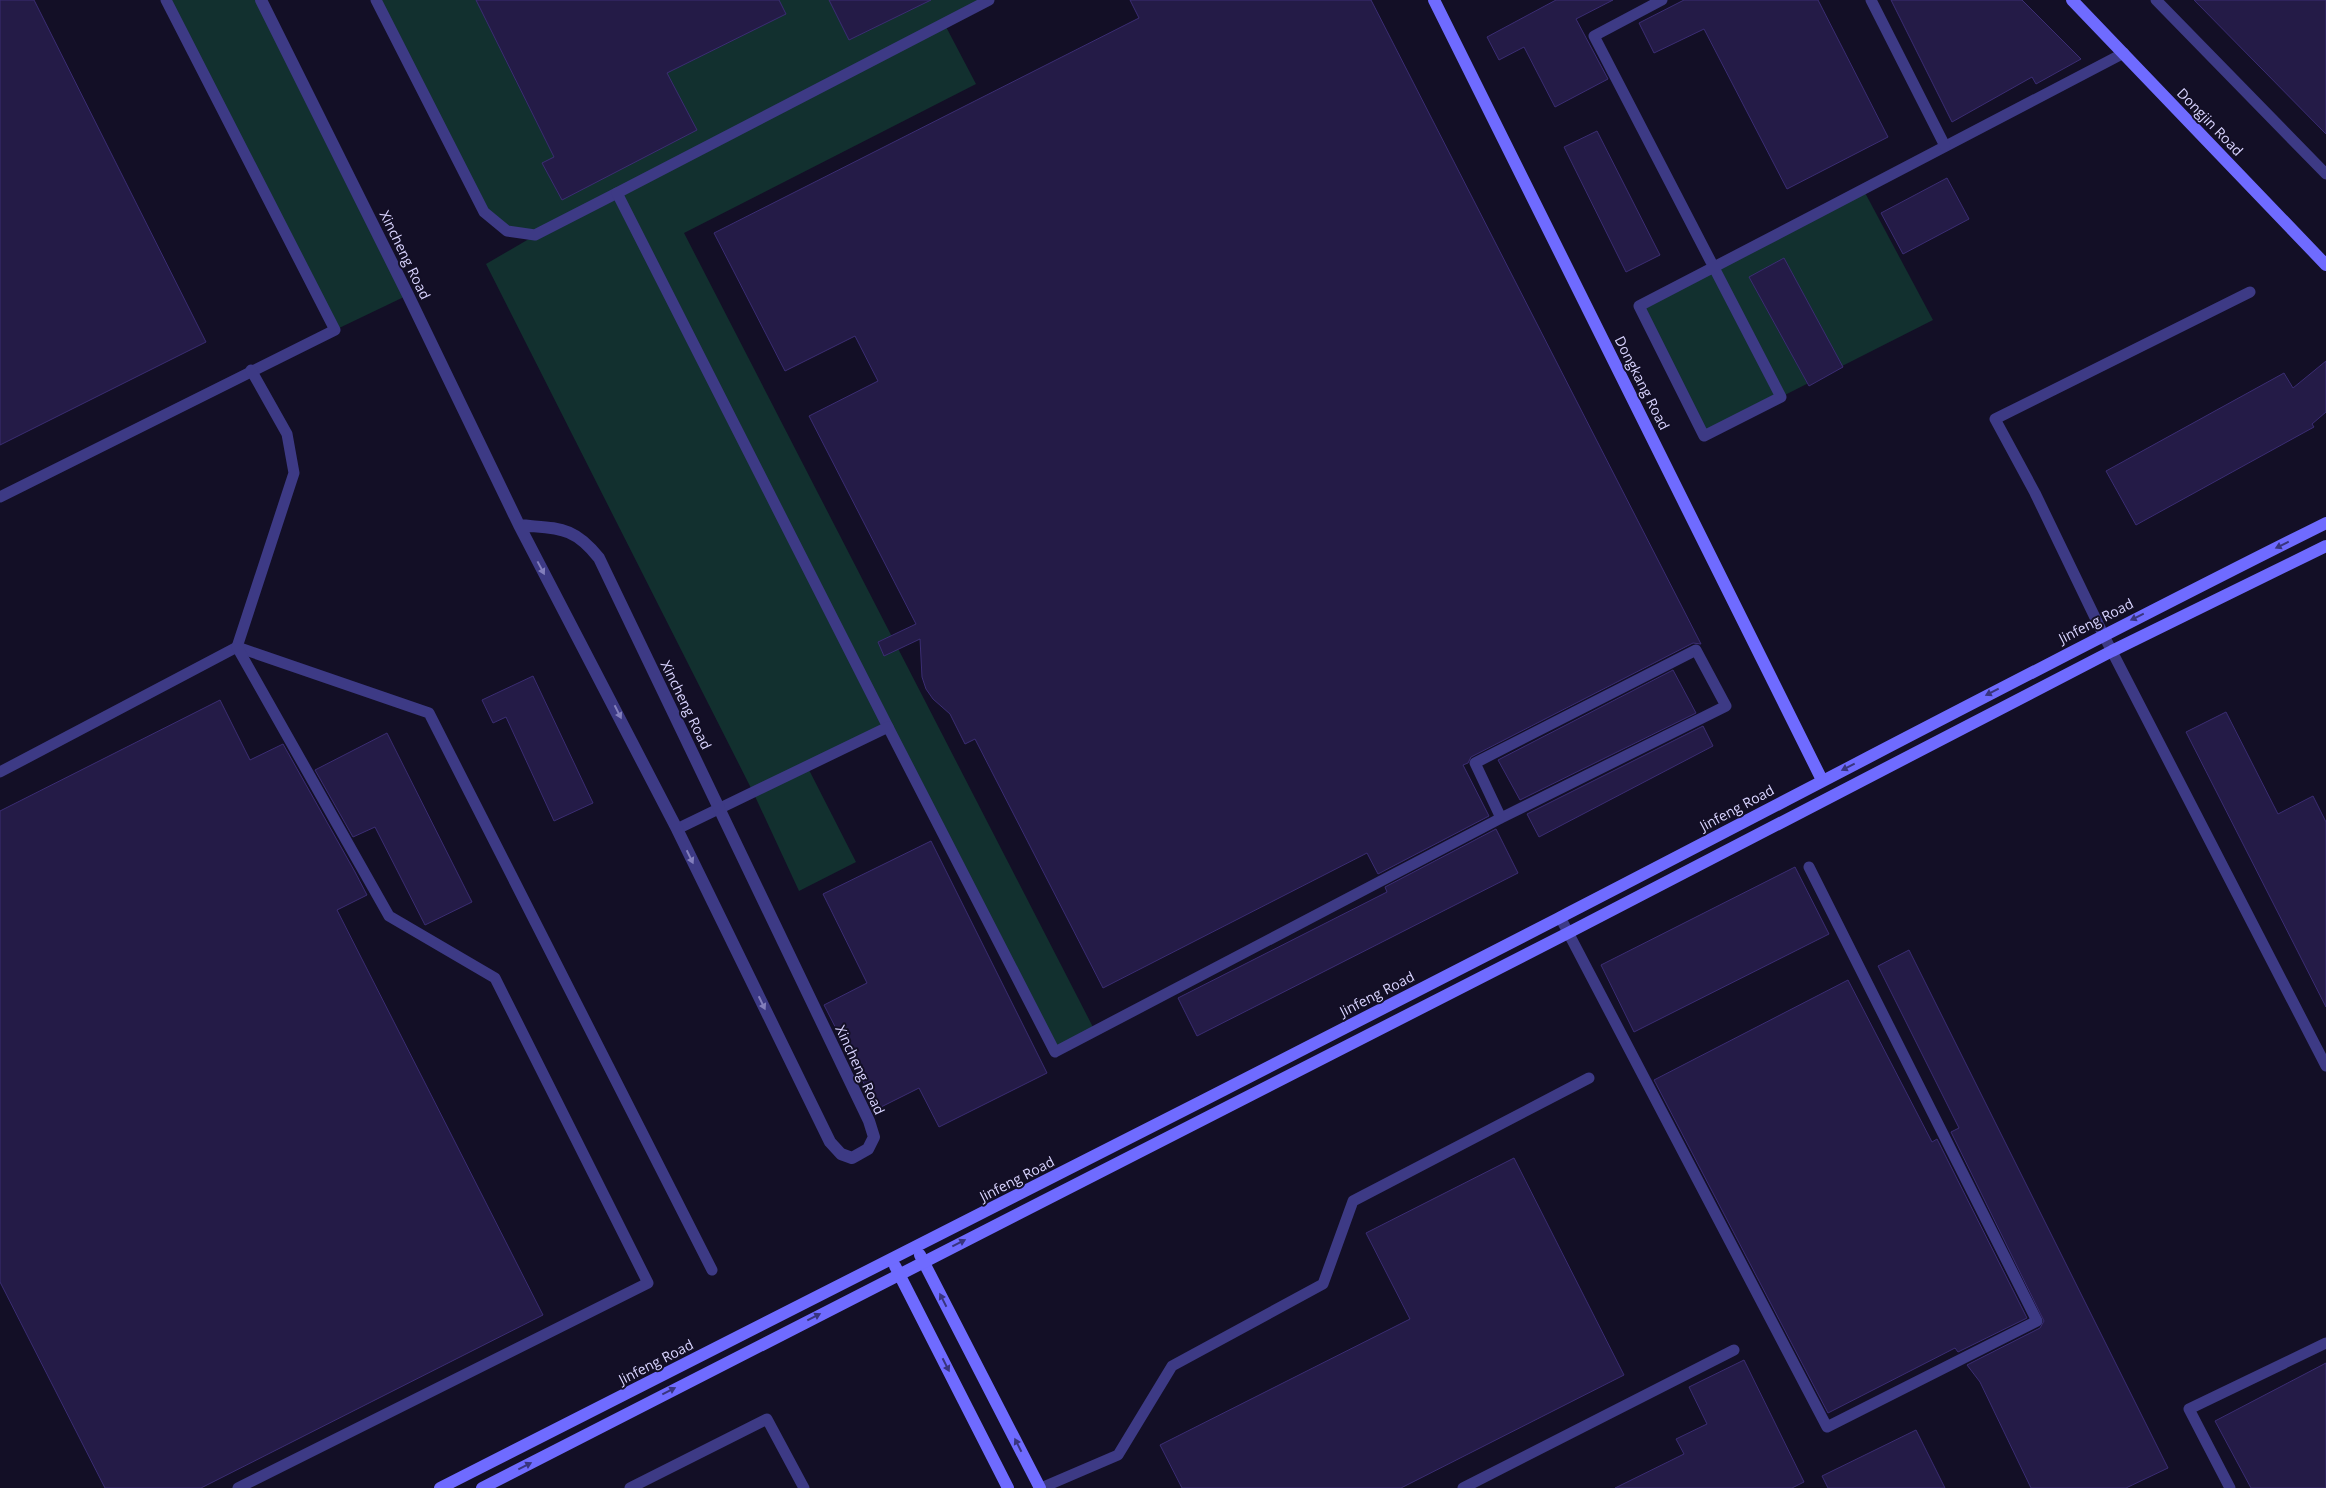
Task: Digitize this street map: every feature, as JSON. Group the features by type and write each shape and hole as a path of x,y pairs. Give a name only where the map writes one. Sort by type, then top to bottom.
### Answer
{"street":[{"name":"Xincheng Road","path":"260,0 408,295 519,525 677,829 830,1142 841,1154 852,1158 868,1149 874,1137 869,1121 599,558 586,542 568,530 519,525"},
{"name":"Dongkang Road","path":"1434,0 1822,780"},
{"name":"Dongjin Road","path":"2072,0 2326,265"},
{"name":"Jinfeng Road","path":"440,1488 892,1260 1560,917 2103,634 2326,523"},
{"path":"482,1488 899,1273 1568,934 2112,651 2326,546"},
{"path":"916,1247 1041,1488"},
{"path":"892,1260 1008,1488"}],"lane":[{"path":"0,497 334,330 166,0"},
{"path":"376,0 484,212 507,231 535,235 989,0"},
{"path":"1662,0 1594,36 1714,267 1781,397 1704,436 1639,306 1714,267 1946,146 2124,53"},
{"path":"1871,0 1946,146"},
{"path":"2156,0 2326,174"},
{"path":"616,193 1054,1052 1501,818 1726,706 1696,650 1475,762 1501,818"},
{"path":"2250,292 1995,419 2035,493 2103,634 2326,1066"},
{"path":"0,772 236,647 294,473 286,434 251,370"},
{"path":"236,647 429,713 712,1270"},
{"path":"236,647 389,916 495,978 648,1283 238,1488"},
{"path":"677,829 888,727"},
{"path":"1560,917 1826,1427 2036,1322 1809,867"},
{"path":"1041,1488 1118,1454 1172,1366 1324,1284 1353,1201 1589,1078"},
{"path":"2230,1488 2189,1409 2326,1343"},
{"path":"1463,1488 1734,1350"},
{"path":"630,1488 767,1420 804,1488"}],"green space":[{"path":"166,0 261,0 408,295 335,330"},
{"path":"376,0 989,0 944,23 976,84 684,233 1095,1031 1055,1052 888,727 807,766 856,862 799,891 753,792 486,264 534,236 507,231 484,212"},
{"path":"1863,189 1933,320 1704,436 1639,306"}],"building":[{"path":"0,0 34,0 206,342 0,445"},
{"path":"476,0 779,0 786,14 667,73 697,130 562,200 542,163 554,157"},
{"path":"829,0 931,0 849,40"},
{"path":"1130,0 1371,0 1701,644 1693,643 1471,757 1468,763 1463,765 1489,816 1378,874 1367,853 1103,988 975,739 965,744 950,714 933,699 926,689 922,677 920,639 884,656 878,642 916,624 809,416 878,381 855,336 785,371 714,233 1139,18"},
{"path":"1556,0 1613,0 1576,19 1608,79 1555,107 1524,47 1499,60 1487,37"},
{"path":"1684,0 1818,0 1888,137 1787,189 1704,29 1654,53 1639,23"},
{"path":"1891,0 2022,0 2081,59 2036,84 2032,77 1952,122"},
{"path":"2194,0 2326,0 2326,134"},
{"path":"1597,131 1660,255 1626,272 1564,147"},
{"path":"1947,178 1969,219 1903,254 1881,213"},
{"path":"1784,258 1843,367 1809,386 1749,277"},
{"path":"2326,361 2326,412 2312,424 2314,427 2136,525 2106,471 2284,373 2293,388"},
{"path":"1673,670 1696,713 1520,800 1498,760"},
{"path":"533,676 593,803 554,821 506,717 493,723 482,700"},
{"path":"220,700 250,760 283,744 355,872 367,895 337,910 543,1315 201,1488 105,1488 0,1282 0,811"},
{"path":"2226,712 2278,814 2313,796 2326,822 2326,1007 2186,732"},
{"path":"1703,726 1713,746 1539,837 1527,814"},
{"path":"387,733 472,902 425,925 375,827 353,837 315,770"},
{"path":"1496,829 1518,873 1197,1036 1178,998 1387,892 1385,887"},
{"path":"931,841 1047,1073 939,1127 919,1088 877,1109 824,1005 867,983 823,894"},
{"path":"1795,867 1829,934 1634,1032 1601,965"},
{"path":"1909,950 2168,1468 2126,1488 2031,1488 1980,1382 1967,1365 2040,1328 2044,1321 1951,1132 1959,1128 1878,966"},
{"path":"1848,980 1932,1142 1937,1139 2027,1318 1958,1352 1955,1348 1828,1413 1654,1080"},
{"path":"1514,1158 1624,1375 1401,1488 1182,1488 1160,1445 1410,1319 1366,1233"},
{"path":"1744,1360 1804,1482 1792,1488 1615,1488 1684,1454 1676,1439 1707,1424 1689,1387"},
{"path":"2326,1363 2326,1488 2251,1488 2215,1421"},
{"path":"1916,1430 1945,1488 1828,1488 1822,1476"}]}
